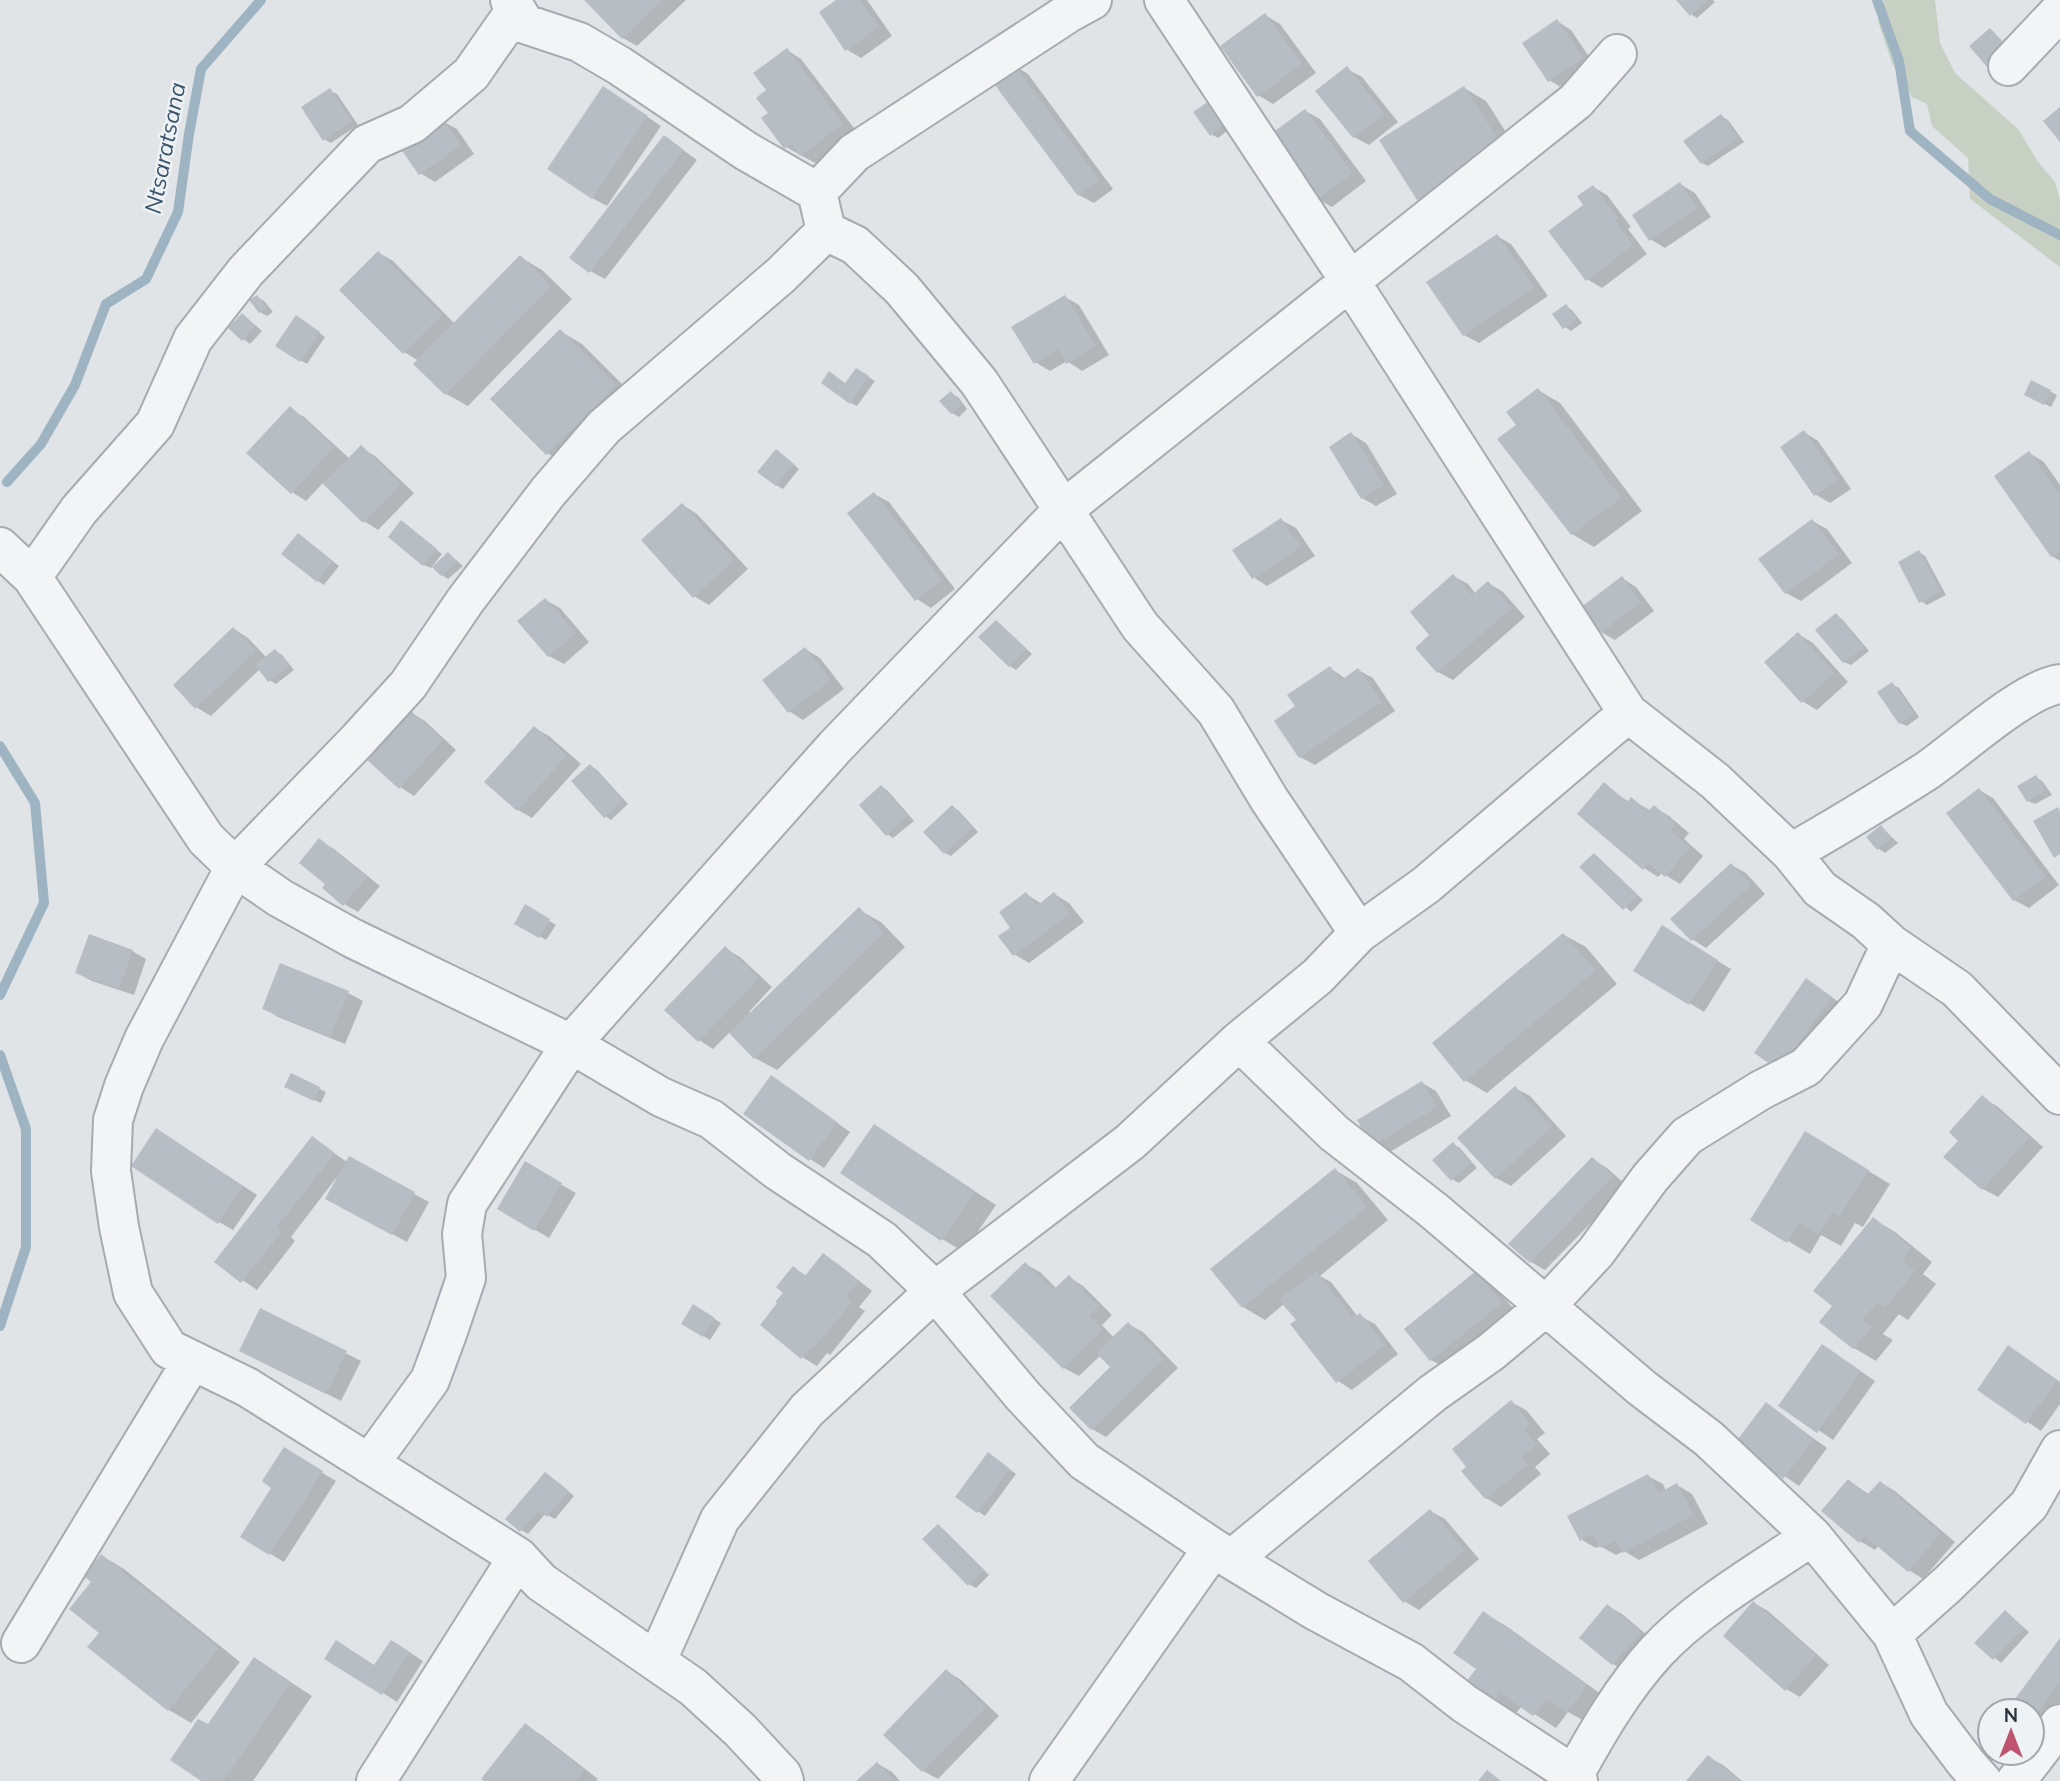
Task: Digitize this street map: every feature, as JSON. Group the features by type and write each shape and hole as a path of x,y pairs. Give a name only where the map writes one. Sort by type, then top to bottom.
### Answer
{"street":[{"path":"817,192 854,153 1092,0"},
{"path":"1164,0 1350,281 1628,713 1715,781 1791,853 1819,889 1866,921 1891,944 1957,989 2060,1095"},
{"path":"32,577 79,510 155,424 193,339 246,271 367,144 412,124 471,74 513,6 525,24 579,42 620,66 746,151 817,192 826,230 855,245 902,289 979,382 1140,626 1216,711 1269,799 1359,933"},
{"path":"2008,66 2060,11"},
{"path":"369,1464 430,1380 466,1278 462,1234 467,1204 570,1044 835,747 1063,510 1576,101 1617,54"},
{"path":"784,1781 782,1775 740,1730 694,1687 541,1583 518,1557 247,1387 169,1349 133,1293 111,1171 113,1121 124,1086 144,1039 235,867 408,685 481,579 548,492 604,427 781,275 826,230"},
{"path":"0,547 32,577 206,839 235,867 280,898 352,938 570,1044 661,1097 711,1119 778,1171 882,1240 935,1292 1023,1396 1084,1461 1222,1554 1316,1611 1411,1662 1465,1704 1576,1778 1606,1716 1657,1651 1695,1617 1812,1536"},
{"path":"1791,853 1927,770 2018,704 2052,685 2060,684"},
{"path":"657,1660 720,1519 807,1410 935,1292 1130,1142 1239,1041 1318,976 1359,933 1426,885 1628,713"},
{"path":"1049,1781 1222,1554 1491,1352 1545,1307 1596,1252 1650,1178 1687,1136 1761,1090 1806,1067 1863,1004 1891,944"},
{"path":"1239,1041 1334,1133 1433,1210 1642,1388 1709,1438 1812,1536 1892,1634 1929,1714 1982,1781"},
{"path":"21,1643 192,1361"},
{"path":"1892,1634 2029,1505 2060,1450"},
{"path":"376,1781 518,1557"},
{"path":"2016,1781 2060,1724"}],"green space":[{"path":"1884,0 1935,0 1940,43 1955,73 2018,129 2038,162 2055,182 2060,200 2060,267 1970,199 1968,158 1932,126 1927,104 1912,97 1892,63 1878,21"}],"building":[{"path":"584,0 663,0 622,39"},
{"path":"836,0 860,0 879,27 845,51 819,12"},
{"path":"1676,0 1708,0 1690,16"},
{"path":"1265,13 1302,64 1257,97 1220,46"},
{"path":"1557,19 1583,58 1548,82 1522,43"},
{"path":"1990,28 2009,48 1987,67 1969,46"},
{"path":"787,48 843,124 800,156 791,144 784,149 761,118 768,113 756,98 766,90 753,73"},
{"path":"1013,63 1099,180 1078,196 991,80"},
{"path":"1347,66 1384,114 1353,138 1315,91"},
{"path":"603,86 648,116 592,199 547,169"},
{"path":"1464,86 1502,146 1417,200 1379,140"},
{"path":"330,88 352,121 323,141 301,107"},
{"path":"1212,99 1229,121 1210,136 1193,112"},
{"path":"2060,107 2060,142 2043,121"},
{"path":"1305,109 1353,173 1316,200 1268,136"},
{"path":"1721,114 1738,137 1701,164 1683,141"},
{"path":"442,119 461,145 419,175 400,148"},
{"path":"664,135 684,150 589,273 569,258"},
{"path":"1680,182 1697,208 1649,241 1632,215"},
{"path":"1593,185 1618,218 1615,220 1633,245 1586,281 1548,231 1583,205 1577,196"},
{"path":"1497,234 1534,288 1463,336 1426,282"},
{"path":"378,251 442,315 403,354 339,290"},
{"path":"520,255 551,286 445,395 413,364"},
{"path":"257,295 267,308 259,313 249,300"},
{"path":"1065,295 1096,346 1066,364 1058,349 1034,364 1011,327"},
{"path":"1566,304 1577,319 1563,329 1552,314"},
{"path":"242,313 256,326 242,341 228,328"},
{"path":"296,315 320,332 300,362 275,346"},
{"path":"560,329 616,385 546,455 490,399"},
{"path":"856,368 869,376 850,404 821,383 829,371 845,383"},
{"path":"2031,380 2051,390 2044,405 2024,395"},
{"path":"1538,388 1621,498 1571,535 1497,439 1516,425 1506,412"},
{"path":"951,391 962,405 951,414 939,401"},
{"path":"290,406 334,447 291,494 246,453"},
{"path":"1804,430 1838,480 1814,496 1780,447"},
{"path":"1351,432 1384,485 1361,499 1329,447"},
{"path":"361,445 401,484 363,523 323,484"},
{"path":"776,449 794,464 776,486 757,472"},
{"path":"2029,451 2060,495 2060,551 2051,557 1994,476"},
{"path":"874,492 942,580 915,601 847,513"},
{"path":"682,503 734,560 693,598 641,540"},
{"path":"1281,518 1301,547 1252,579 1232,550"},
{"path":"1812,519 1839,554 1785,594 1758,559"},
{"path":"401,520 437,549 423,566 388,537"},
{"path":"298,533 333,561 317,582 281,554"},
{"path":"1919,550 1941,591 1919,603 1898,562"},
{"path":"448,552 457,562 441,576 432,567"},
{"path":"1453,574 1472,595 1488,581 1512,608 1437,673 1415,648 1429,635 1410,612"},
{"path":"1622,576 1641,602 1600,633 1580,608"},
{"path":"545,598 576,633 548,657 517,621"},
{"path":"1836,613 1864,647 1843,663 1815,630"},
{"path":"996,620 1027,649 1009,667 978,637"},
{"path":"233,627 256,651 195,709 173,685"},
{"path":"1798,632 1834,673 1801,703 1764,662"},
{"path":"805,647 831,680 788,713 762,680"},
{"path":"275,649 289,665 268,682 255,665"},
{"path":"1330,666 1340,681 1358,668 1382,702 1299,758 1274,721 1295,706 1287,695"},
{"path":"1892,682 1914,713 1899,724 1877,692"},
{"path":"410,710 443,740 399,789 365,758"},
{"path":"534,726 567,755 517,811 484,782"},
{"path":"590,764 623,800 604,818 571,781"},
{"path":"2036,775 2046,791 2027,802 2017,786"},
{"path":"1604,782 1627,802 1631,797 1648,811 1654,805 1676,824 1670,830 1690,847 1665,877 1648,863 1643,870 1577,814"},
{"path":"881,785 908,816 886,836 859,805"},
{"path":"1979,788 2046,877 2013,901 1946,813"},
{"path":"952,805 973,827 944,854 923,832"},
{"path":"2058,807 2060,854 2054,858 2033,821"},
{"path":"1881,825 1892,838 1877,850 1866,837"},
{"path":"319,838 367,877 343,906 322,888 325,884 299,863"},
{"path":"1594,853 1638,895 1623,910 1579,867"},
{"path":"1731,863 1751,885 1691,941 1670,919"},
{"path":"1026,892 1037,906 1054,892 1070,914 1013,956 998,936 1010,928 999,912"},
{"path":"525,904 550,919 539,938 514,924"},
{"path":"859,907 884,933 754,1059 729,1033"},
{"path":"1662,925 1718,960 1689,1005 1633,971"},
{"path":"1563,933 1596,970 1464,1082 1432,1043"},
{"path":"89,934 133,950 119,989 75,973"},
{"path":"725,946 759,978 698,1042 664,1010"},
{"path":"280,963 349,991 330,1037 262,1009"},
{"path":"1806,978 1832,997 1779,1070 1754,1053"},
{"path":"291,1073 320,1087 314,1101 284,1087"},
{"path":"771,1075 837,1122 809,1161 743,1114"},
{"path":"1422,1081 1437,1107 1372,1146 1357,1120"},
{"path":"1515,1086 1552,1127 1495,1179 1457,1138"},
{"path":"1982,1095 2029,1137 1982,1190 1943,1157 1958,1141 1949,1132"},
{"path":"874,1124 975,1191 941,1241 840,1173"},
{"path":"156,1128 243,1186 218,1224 131,1166"},
{"path":"1805,1131 1869,1170 1840,1216 1832,1212 1818,1235 1799,1223 1787,1243 1750,1220"},
{"path":"312,1136 335,1153 277,1227 282,1231 241,1283 214,1262"},
{"path":"1453,1142 1471,1163 1451,1181 1432,1160"},
{"path":"349,1156 415,1192 392,1235 325,1199"},
{"path":"1592,1157 1613,1176 1530,1263 1508,1244"},
{"path":"525,1161 562,1183 534,1231 497,1209"},
{"path":"1335,1168 1367,1207 1242,1308 1210,1269"},
{"path":"1873,1217 1912,1248 1902,1260 1915,1271 1885,1308 1877,1302 1863,1320 1872,1327 1853,1349 1819,1322 1832,1306 1813,1291"},
{"path":"823,1253 859,1281 846,1297 852,1302 814,1348 812,1346 801,1359 760,1325 783,1293 776,1287 793,1266 805,1276"},
{"path":"1025,1262 1053,1290 1069,1275 1099,1306 1089,1316 1103,1330 1063,1369 990,1296"},
{"path":"1316,1271 1353,1318 1360,1313 1385,1345 1336,1383 1290,1324 1296,1320 1279,1300"},
{"path":"1476,1271 1502,1303 1430,1361 1404,1329"},
{"path":"693,1304 715,1318 703,1337 681,1324"},
{"path":"260,1308 347,1351 326,1394 239,1351"},
{"path":"1128,1322 1164,1359 1091,1430 1069,1408 1110,1367 1096,1353"},
{"path":"1822,1344 1861,1371 1817,1433 1778,1406"},
{"path":"2008,1345 2057,1380 2026,1424 1977,1390"},
{"path":"1511,1400 1531,1424 1524,1430 1536,1445 1521,1458 1528,1465 1485,1499 1461,1471 1466,1467 1452,1449"},
{"path":"1766,1402 1814,1439 1783,1479 1735,1443"},
{"path":"284,1447 323,1471 269,1555 240,1537 271,1488 262,1481"},
{"path":"988,1452 1010,1469 977,1513 955,1497"},
{"path":"545,1472 569,1491 547,1517 539,1510 520,1532 505,1519"},
{"path":"1648,1474 1659,1493 1677,1483 1694,1515 1623,1553 1616,1540 1600,1548 1593,1534 1580,1541 1567,1516"},
{"path":"1848,1479 1867,1495 1880,1481 1941,1533 1908,1572 1865,1536 1859,1543 1821,1511"},
{"path":"1430,1509 1465,1550 1403,1603 1368,1561"},
{"path":"938,1524 984,1570 968,1586 922,1539"},
{"path":"101,1554 219,1648 168,1711 87,1647 99,1633 69,1609 91,1582 84,1576"},
{"path":"1753,1601 1816,1655 1785,1691 1723,1636"},
{"path":"1607,1604 1641,1632 1612,1665 1579,1638"},
{"path":"2005,1610 2024,1628 1993,1660 1974,1643"},
{"path":"1483,1611 1587,1685 1567,1713 1546,1699 1533,1716 1500,1693 1493,1702 1466,1682 1476,1669 1453,1653"},
{"path":"2060,1638 2060,1682 2046,1701 2046,1697 2016,1697"},
{"path":"336,1640 374,1665 391,1640 410,1652 382,1695 324,1659"},
{"path":"254,1657 291,1682 223,1781 201,1781 170,1760 198,1719 208,1724"},
{"path":"946,1669 986,1707 922,1772 883,1735"},
{"path":"525,1723 584,1770 575,1781 481,1779"},
{"path":"1708,1755 1740,1781 1686,1781"},
{"path":"877,1762 895,1781 856,1781"},
{"path":"1487,1770 1501,1781 1478,1781"}],"waterway":[{"name":"Ntsaratsana","path":"7,482 41,444 75,385 106,304 146,279 178,212 201,69 261,0"},
{"path":"1877,0 1899,61 1910,131 1990,199 2060,235"},
{"name":"Ntsaratsana","path":"0,746 35,803 44,903 0,995"},
{"name":"Ntsaratsana","path":"0,1055 26,1129 26,1247 0,1326"}]}
